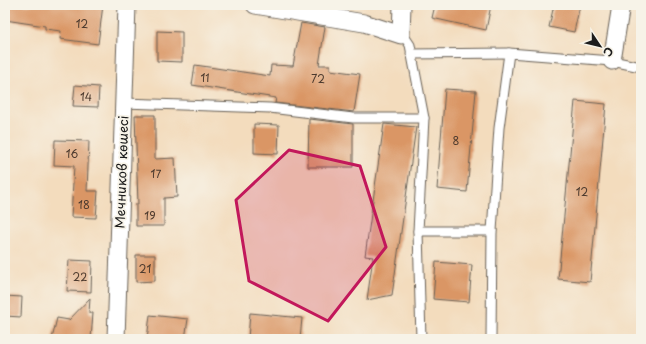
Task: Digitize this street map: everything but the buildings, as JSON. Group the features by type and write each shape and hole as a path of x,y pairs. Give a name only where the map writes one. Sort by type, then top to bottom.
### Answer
{"street":[{"name":"Мечников көшесі","path":"116,339 127,5"},
{"path":"255,5 364,23 401,35 402,5"},
{"path":"612,61 621,5"}],"lane":[{"path":"401,35 406,39 412,54 424,118 418,231 421,339"},
{"path":"412,54 510,53 612,61 641,67"},
{"path":"491,339 492,231 499,128 510,53"},
{"path":"124,103 270,108 353,118 424,118"},
{"path":"418,231 492,231"}],"highlighted area":[{"path":"289,150 360,166 386,247 328,321 249,281 236,200"}]}
